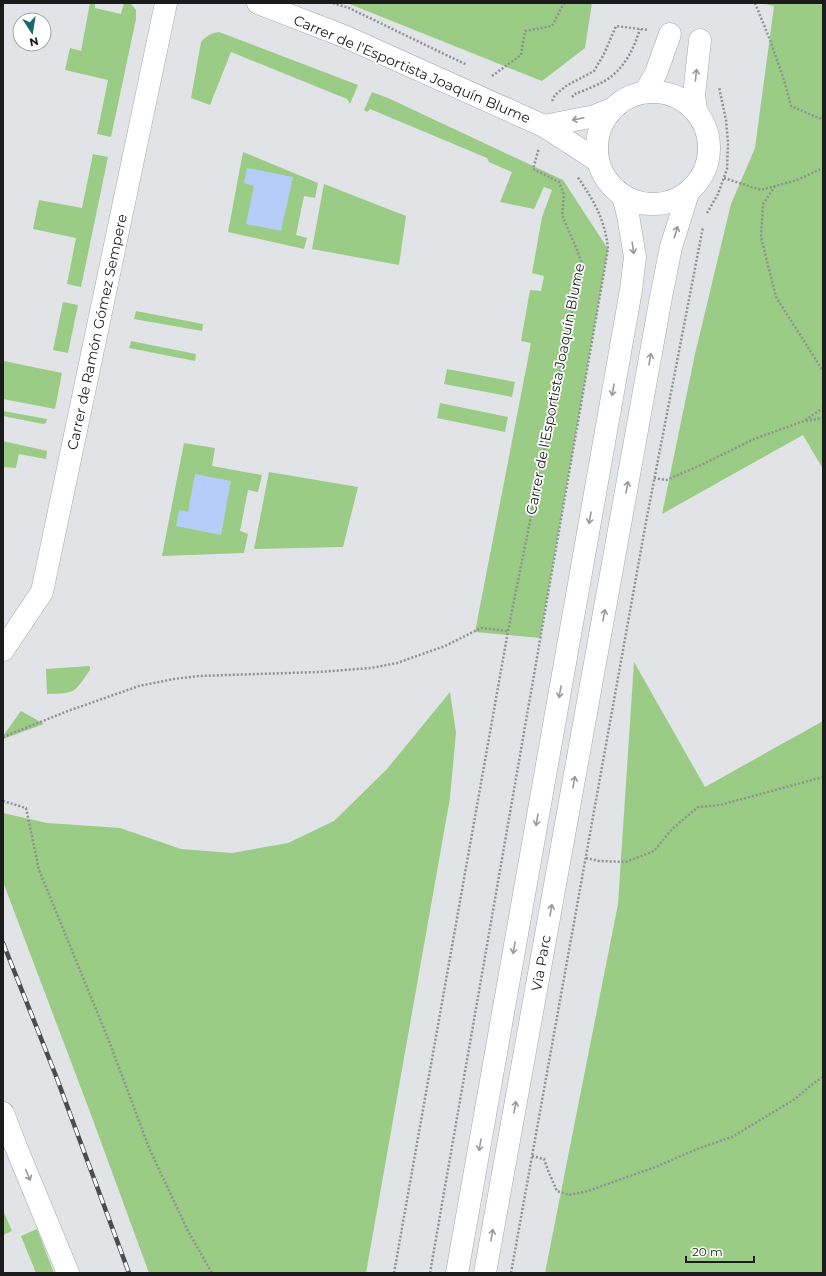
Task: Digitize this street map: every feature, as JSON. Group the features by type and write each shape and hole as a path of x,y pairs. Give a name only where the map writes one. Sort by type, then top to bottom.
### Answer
{"main road":[{"name":"Carrer de Ramón Gómez Sempere","path":"3,650 42,592 166,3"},
{"name":"Carrer de l'Esportista Joaquín Blume","path":"258,3 346,37 552,125 598,162"},
{"path":"645,92 656,73 670,34"},
{"path":"696,110 694,95 700,40"},
{"path":"552,125 595,116 612,109 626,98 645,92 663,92 681,98 696,110 706,126 710,144 708,162 700,179 688,193 673,201 656,204 639,203 623,196 612,187 603,175 598,162 596,148 598,134 612,109"},
{"name":"Via Parc","path":"485,1273 661,297 671,247 688,193"},
{"name":"Via Parc","path":"457,1273 631,290 635,257 628,215 623,196"},
{"path":"3,1113 9,1151 68,1273"}],"path":[{"path":"333,3 349,8 471,66"},
{"path":"492,76 521,55 525,32 552,26 564,3"},
{"path":"755,3 784,80 791,106 823,119"},
{"path":"552,125 569,100 575,94 611,77 626,61 636,44 640,29"},
{"path":"485,73 499,80"},
{"name":"Carrer de l'Esportista Joaquín Blume","path":"394,1273 508,631 578,285 581,261 562,215 564,194 559,182 533,169 552,125"},
{"path":"724,178 761,190 797,180 823,168"},
{"path":"430,1273 608,249 607,236 602,219 589,194 576,174"},
{"path":"775,186 763,204 761,237 776,297 823,371"},
{"path":"804,421 823,408"},
{"path":"654,478 666,480 754,439 804,421 823,418"},
{"path":"3,737 65,712 146,685 198,676 319,672 371,668 397,663 445,646 481,628 508,631"},
{"path":"586,858 599,861 626,862 654,851 672,829 698,807 720,806 823,777"},
{"path":"3,801 26,808 39,870 109,1041 149,1148 188,1231 212,1273"},
{"path":"532,1156 544,1159 557,1191 569,1195 588,1191 732,1137 795,1099 823,1077"}],"green space":[{"path":"90,3 95,3 95,8 121,14 124,3 131,4 136,10 136,19 111,137 97,134 108,80 65,70 70,48 81,51"},
{"path":"347,3 592,3 585,48 542,81"},
{"path":"759,3 823,3 823,469 803,435 662,514 695,354 731,204 755,148 774,6"},
{"path":"219,32 358,85 350,104 347,99 231,52 210,105 191,98 201,42 209,35"},
{"path":"372,92 388,98 563,180 608,249 540,638 475,632 531,343 521,341 530,290 541,291 544,276 532,273 542,217 552,190 544,187 534,209 500,202 512,172 489,162 487,158 370,109 367,112 364,110"},
{"path":"243,152 318,183 315,198 304,196 296,235 307,238 304,249 228,232"},
{"path":"93,154 108,157 81,287 67,284 76,238 33,229 39,200 82,208"},
{"path":"324,184 406,216 399,265 312,249"},
{"path":"63,302 78,305 68,353 53,350"},
{"path":"136,311 203,324 202,331 134,319"},
{"path":"131,341 196,354 195,361 129,348"},
{"path":"4,361 62,373 55,409 3,399"},
{"path":"447,369 515,382 512,397 444,384"},
{"path":"440,403 508,417 505,432 437,418"},
{"path":"3,411 47,419 46,423 43,424 3,416"},
{"path":"3,441 47,451 46,459 19,454 16,468 3,467"},
{"path":"184,443 215,448 212,466 262,475 258,492 248,490 240,531 248,534 244,553 162,556"},
{"path":"269,472 358,487 343,547 254,549"},
{"path":"634,662 705,787 823,721 823,1273 545,1273 618,904"},
{"path":"89,666 90,670 77,688 73,691 47,694 46,669"},
{"path":"450,692 456,733 450,798 366,1273 149,1273 3,882 3,813 47,823 120,828 181,849 232,853 288,843 334,821 387,769"},
{"path":"21,711 44,724 3,739 3,736"},
{"path":"3,1210 12,1231 3,1235"},
{"path":"37,1229 54,1273 36,1273 21,1236"}],"water":[{"path":"247,168 293,177 281,231 246,224 254,186 244,183"},
{"path":"195,474 231,481 221,535 176,526 179,510 188,512"}],"railway":[{"path":"3,943 56,1076 129,1273"}]}
